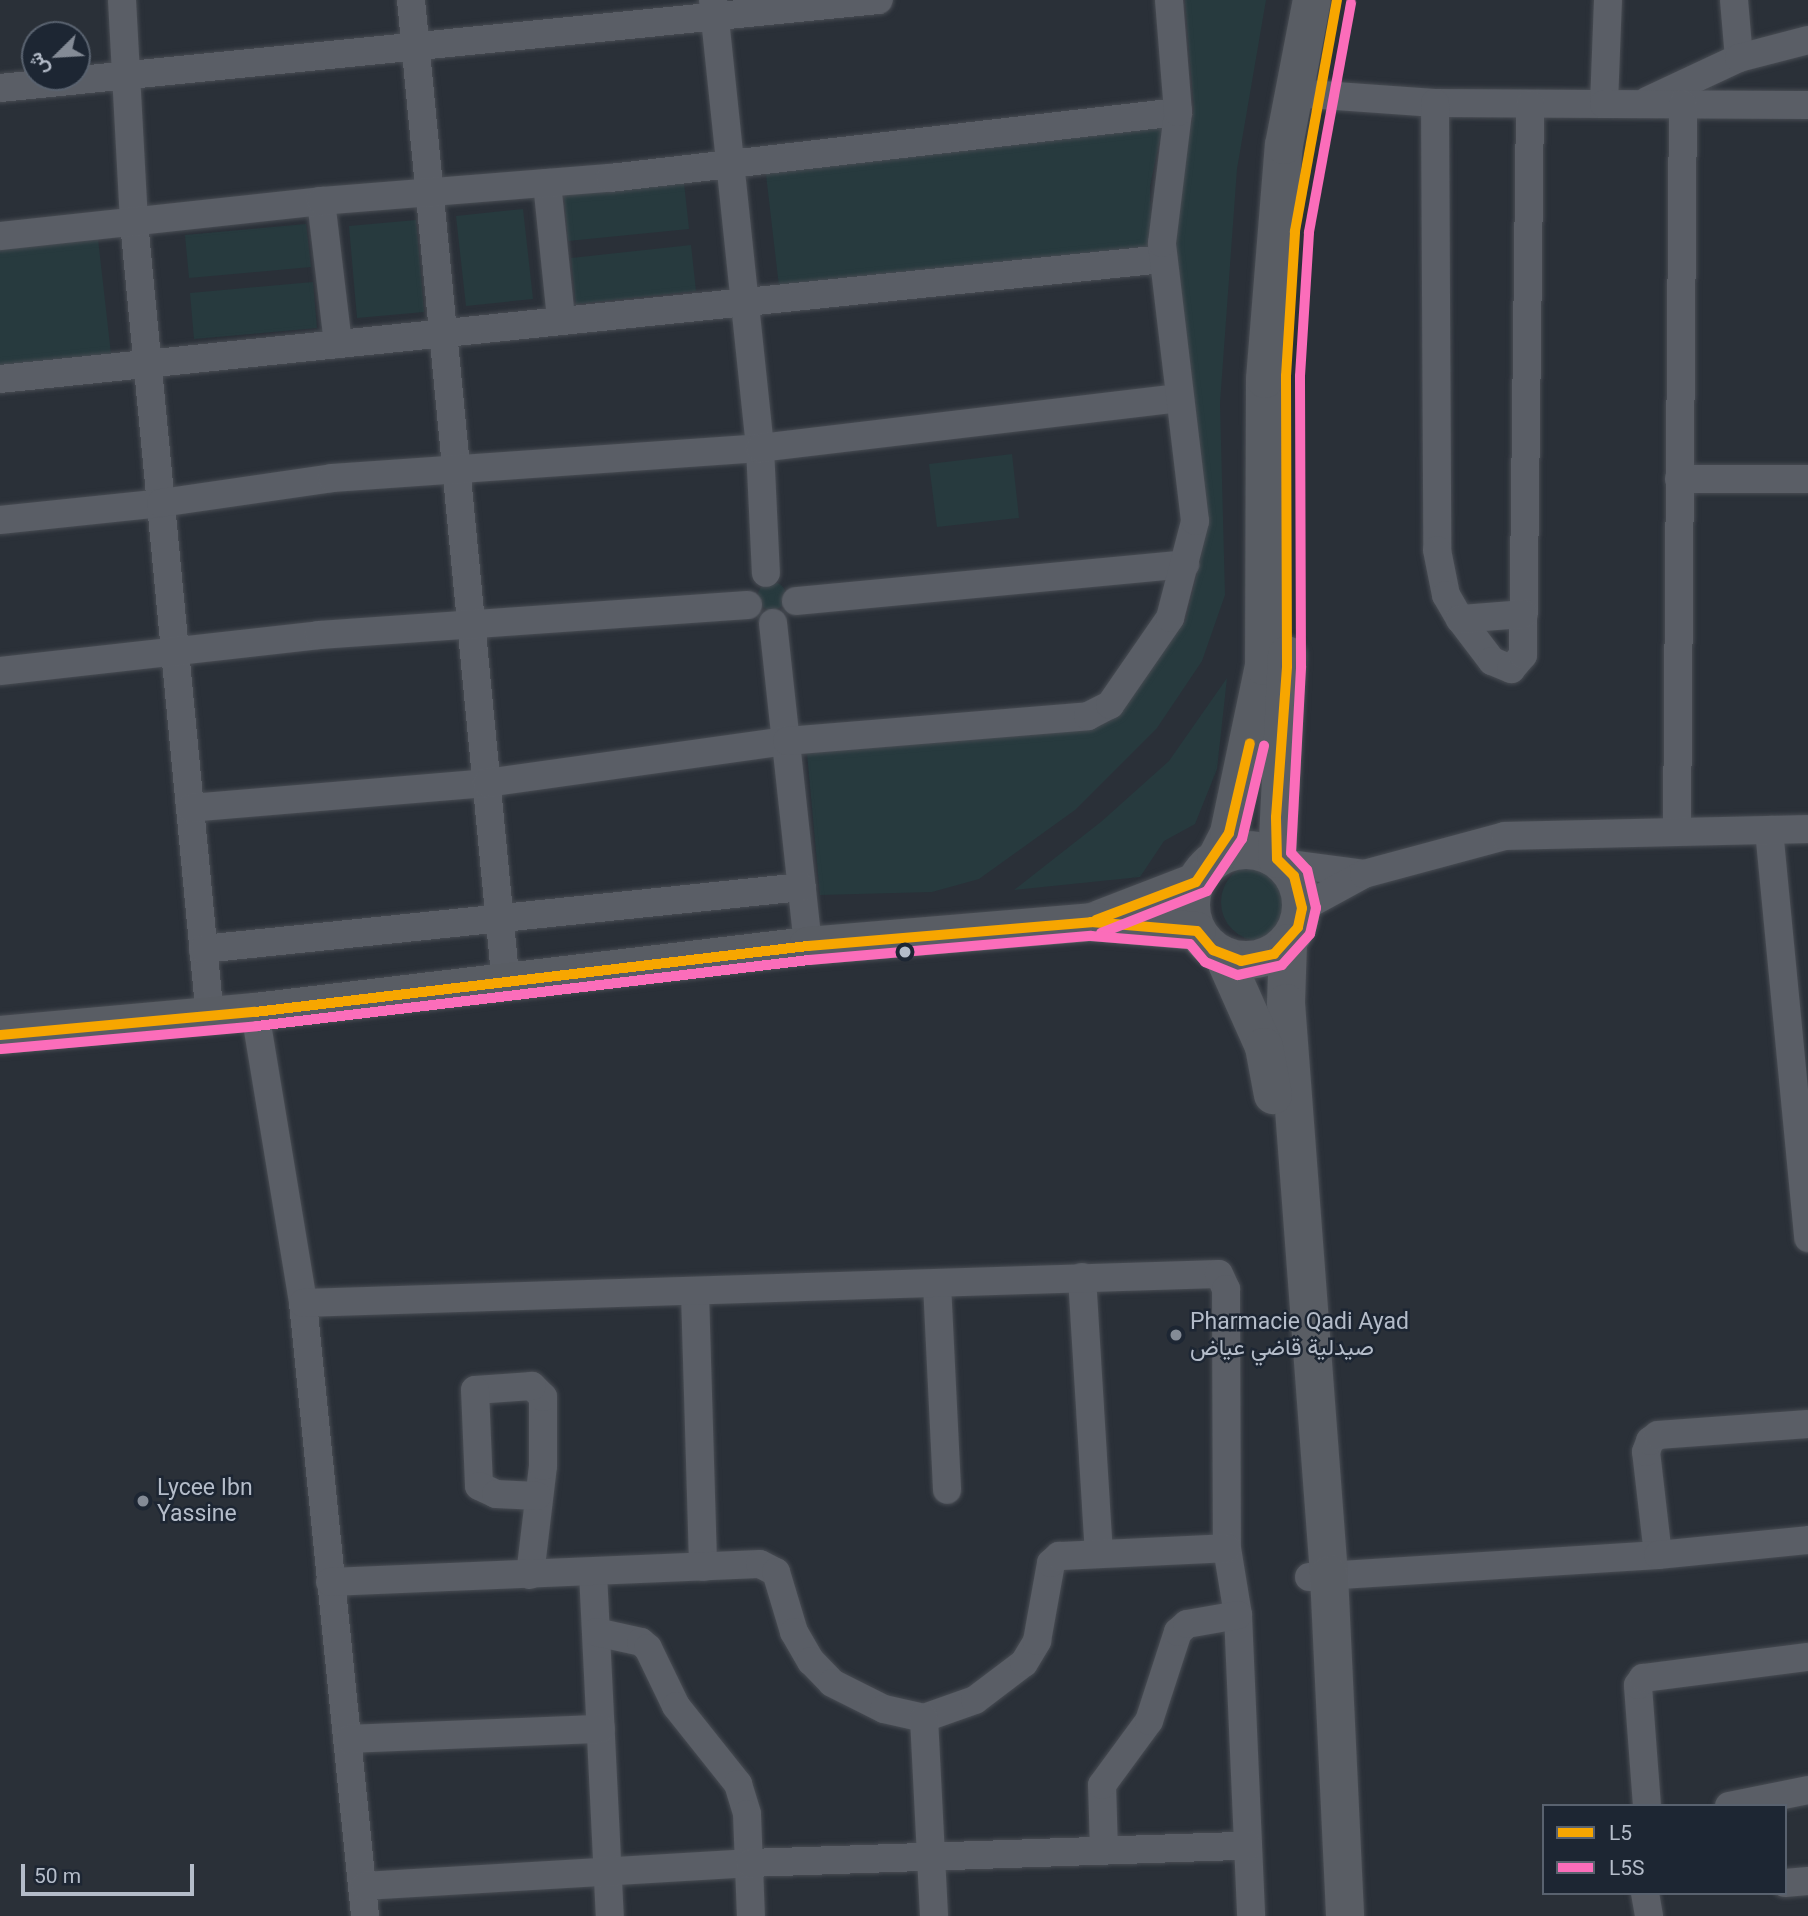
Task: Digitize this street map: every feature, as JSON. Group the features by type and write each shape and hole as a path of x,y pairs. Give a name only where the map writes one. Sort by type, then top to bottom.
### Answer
{"main road":[{"path":"1280,861 1287,666 1286,376 1312,0"},
{"path":"1337,0 1305,94 1284,145 1265,379 1264,666 1233,820 1205,870 1191,906 1264,1047 1273,1093 1319,1576 1345,1916"},
{"path":"0,1035 210,1017 506,984 808,946 1091,922 1210,944 1258,960 1287,943 1298,927 1302,908 1300,891 1280,861 1257,850 1236,850 1205,870 1091,922"},
{"path":"1287,943 1286,1003 1319,1576 1322,1916"}],"street":[{"path":"122,0 123,78 134,222 210,1017"},
{"path":"411,0 506,984"},
{"path":"0,88 123,78 415,47 714,8 879,0"},
{"path":"190,808 487,783 787,741 1088,716 1110,705 1170,618 1195,521 1163,259 1178,112 1169,0"},
{"path":"1604,104 1608,0"},
{"path":"1734,0 1739,58"},
{"path":"714,8 728,163 760,448 766,573"},
{"path":"1641,104 1739,58 1808,40"},
{"path":"1305,94 1435,103 1808,105"},
{"path":"1435,103 1437,550 1446,595 1460,619 1492,661 1511,668 1523,655 1530,104"},
{"path":"1677,830 1683,104"},
{"path":"0,236 321,201 547,183 1178,112"},
{"path":"547,183 561,319"},
{"path":"321,201 338,344"},
{"path":"0,379 148,366 443,330 743,303 1163,259"},
{"path":"0,520 162,503 332,478 760,448 1180,398"},
{"path":"1679,479 1808,479"},
{"path":"796,601 1185,564"},
{"path":"766,573 783,576 792,584 796,601 788,615 773,623 758,619 748,606 749,587 766,573"},
{"path":"0,671 176,648 471,624 748,606"},
{"path":"1460,619 1524,614"},
{"path":"773,623 808,946"},
{"path":"1302,908 1364,874 1505,836 1808,829"},
{"path":"1769,830 1800,1071 1808,1238"},
{"path":"1280,861 1364,874"},
{"path":"203,949 802,887"},
{"path":"255,1012 303,1303 330,1582 365,1886 365,1916"},
{"path":"303,1303 695,1293 1205,1271 1219,1274 1224,1280 1227,1548 1238,1615 1251,1916"},
{"path":"1082,1277 1099,1552"},
{"path":"937,1284 947,1490"},
{"path":"695,1293 703,1567"},
{"path":"1658,1555 1646,1452 1650,1441 1658,1435 1808,1424"},
{"path":"530,1575 537,1496"},
{"path":"1319,1576 1658,1555 1808,1540"},
{"path":"330,1582 768,1565 781,1584 794,1632 811,1661 832,1683 884,1709 924,1718 975,1700 1024,1663 1037,1641 1051,1563 1069,1552 1227,1548"},
{"path":"593,1573 610,1916"},
{"path":"1104,1851 1102,1785 1149,1721 1178,1632 1187,1624 1238,1615"},
{"path":"596,1632 641,1642 648,1648 676,1706 744,1795 751,1916"},
{"path":"1647,1804 1638,1685 1643,1678 1808,1657"},
{"path":"924,1718 934,1916"},
{"path":"349,1739 601,1729"},
{"path":"1739,1804 1808,1790"},
{"path":"365,1886 750,1863 1248,1846"},
{"path":"1787,1883 1808,1881"},
{"path":"1645,1895 1649,1916"}],"green space":[{"path":"1185,0 1266,0 1237,169 1220,403 1225,595 1202,661 1157,728 1075,810 979,879 932,892 820,895 807,753 1094,729 1133,696 1186,620 1204,543 1195,404 1172,228 1194,109"},
{"path":"1163,124 1150,186 1151,252 780,295 765,166"},
{"path":"684,183 689,229 568,241 564,195"},
{"path":"523,209 533,299 466,306 456,216"},
{"path":"416,220 424,312 357,318 349,226"},
{"path":"306,224 311,267 189,278 185,235"},
{"path":"98,239 111,354 0,367 0,250"},
{"path":"691,245 696,291 576,304 571,258"},
{"path":"313,282 317,328 194,339 190,293"},
{"path":"1012,454 1019,518 937,527 929,464"},
{"path":"772,582 782,586 786,596 782,606 772,610 762,606 758,596 762,586"},
{"path":"1227,678 1217,769 1195,824 1164,841 1140,877 1014,890 1102,821 1169,761"},
{"path":"1252,863 1268,863 1282,869 1293,880 1299,894 1299,910 1293,924 1282,935 1268,941 1252,941 1238,935 1227,924 1221,910 1221,894 1227,880 1238,869"}],"transit line":[{"name":"L5","path":"0,1035 255,1012 808,946 1091,922 1197,931 1213,950 1241,961 1274,954 1298,927 1302,908 1294,876 1277,859 1276,817 1287,666 1286,376 1295,231 1337,0"},
{"name":"L5S","path":"1,1049 257,1026 809,960 1091,936 1190,944 1205,962 1238,975 1282,965 1310,934 1316,908 1307,870 1291,853 1301,666 1300,376 1309,232 1351,3"},
{"name":"L5","path":"1096,920 1196,882 1229,833 1250,743"},
{"name":"L5S","path":"1101,933 1207,891 1242,839 1264,746"}],"place":[{"name":"Pharmacie Qadi Ayad صيدلية قاضي عياض","path":"1176,1335"},
{"name":"Lycee Ibn Yassine","path":"143,1501"}]}
